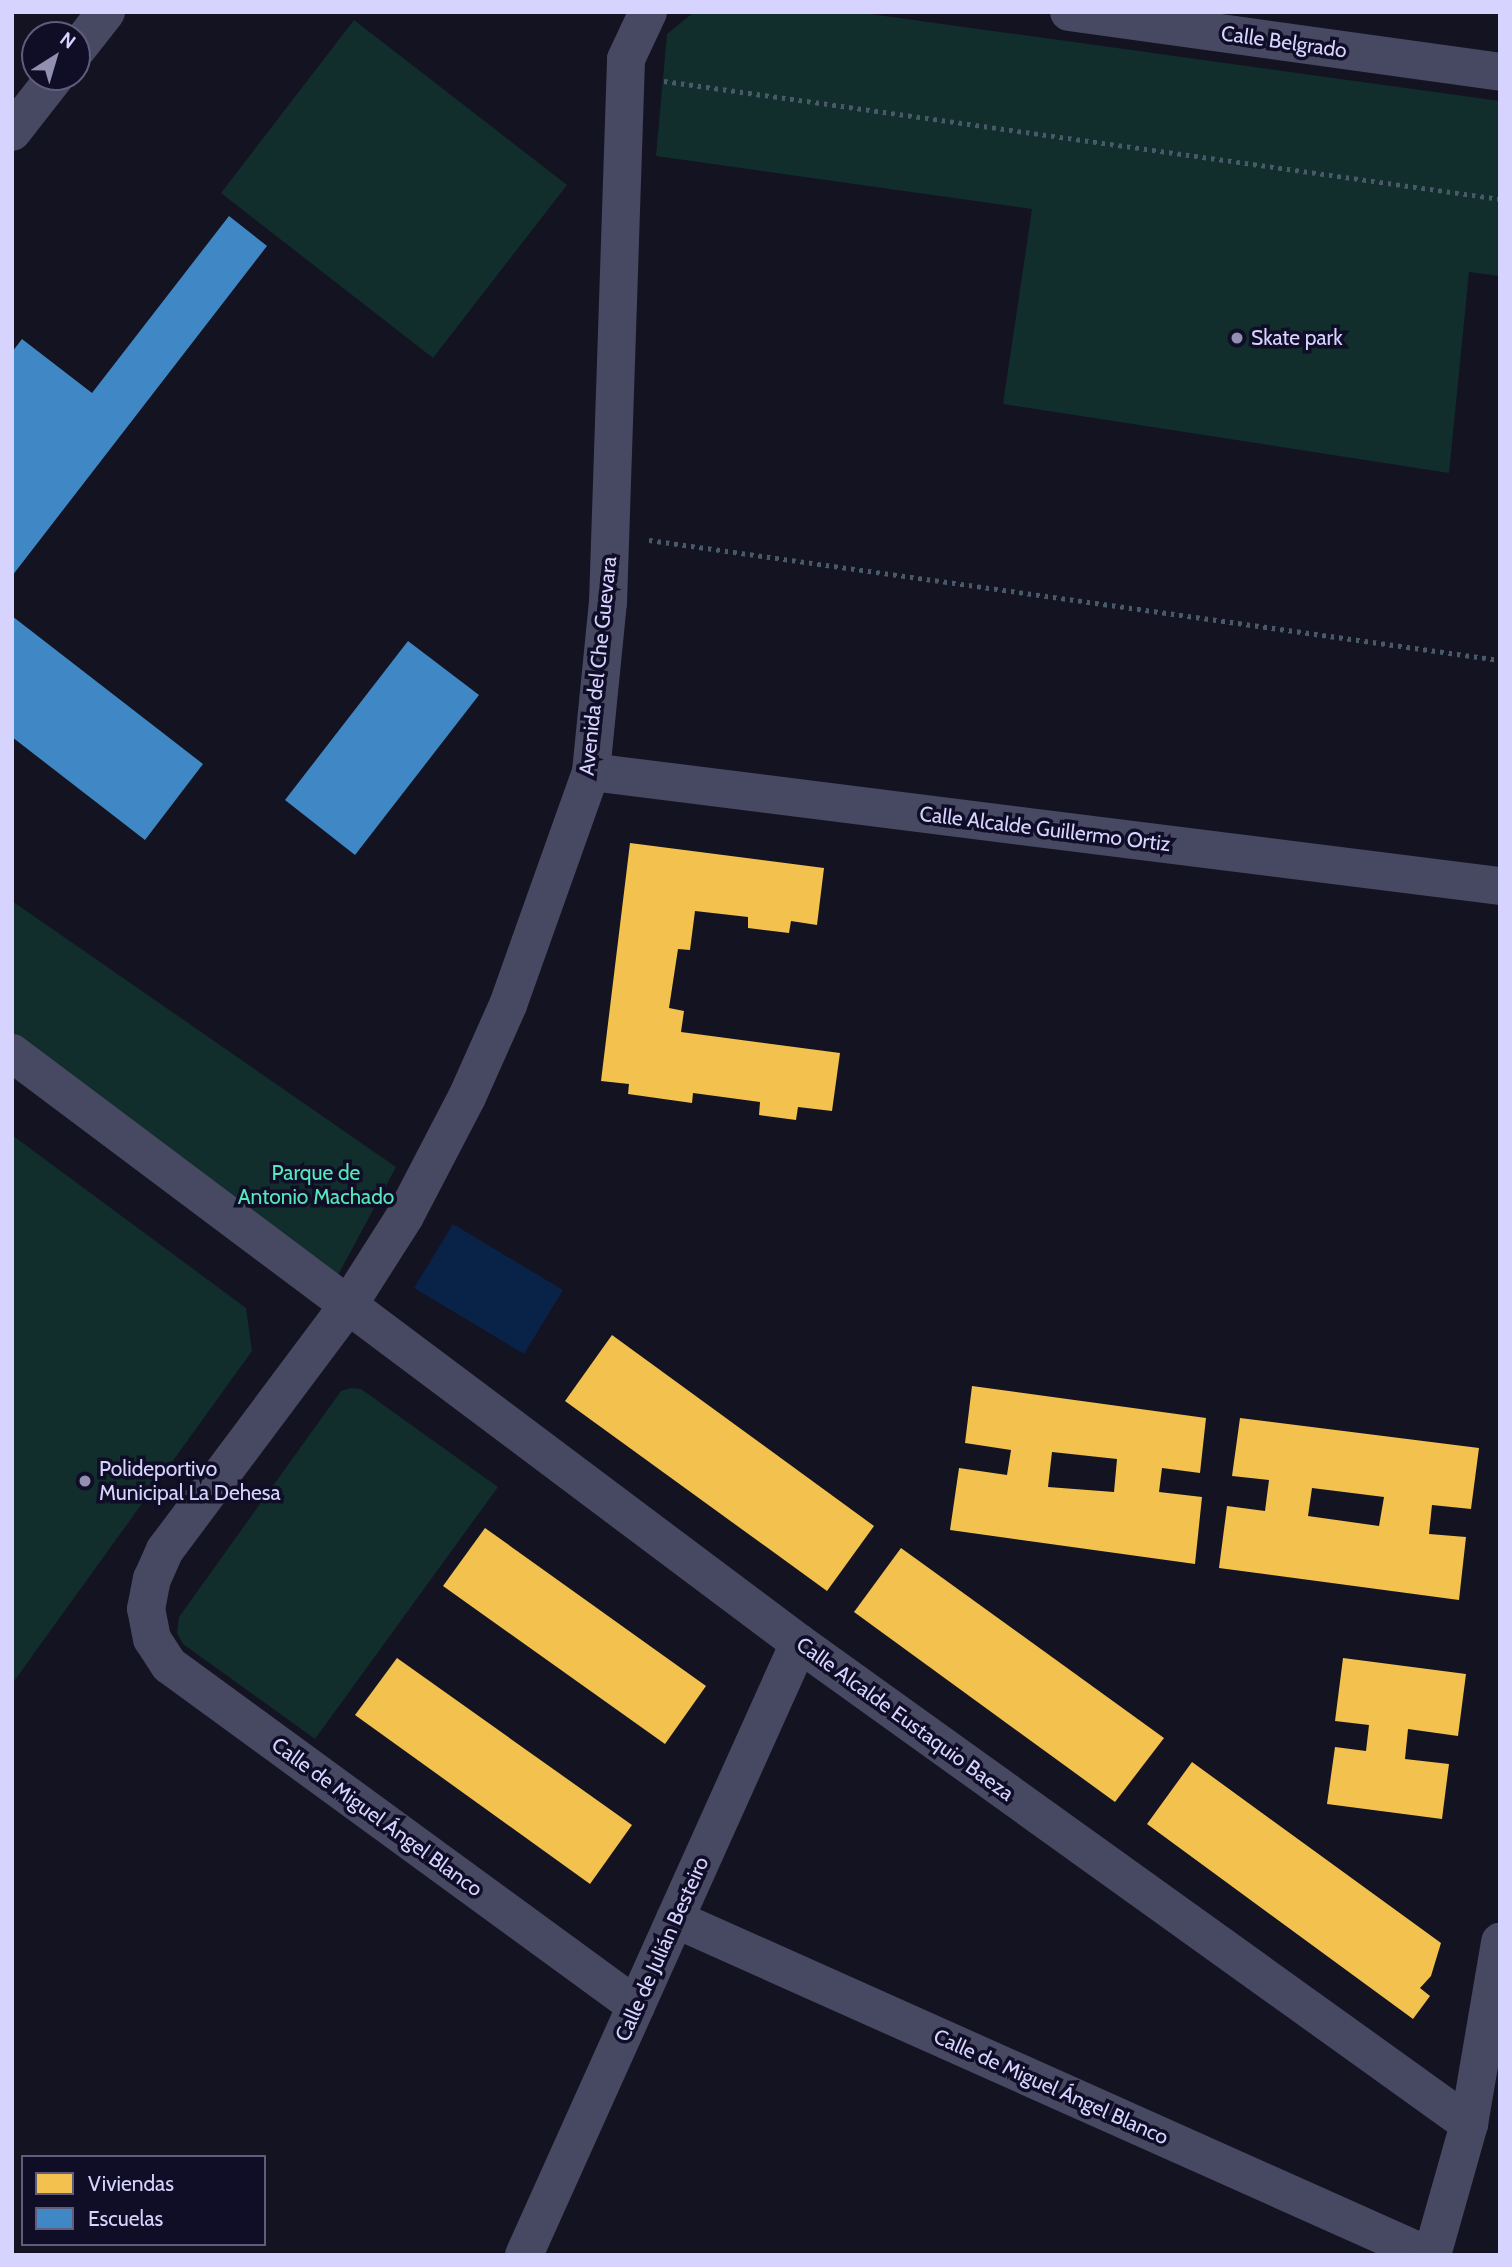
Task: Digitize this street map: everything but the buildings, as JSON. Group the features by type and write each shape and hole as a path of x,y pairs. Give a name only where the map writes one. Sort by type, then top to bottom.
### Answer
{"street":[{"path":"91,31 106,12"},
{"path":"614,12 626,67"},
{"path":"626,67 648,12"},
{"name":"Calle Belgrado","path":"1069,12 1500,72"},
{"name":"Avenida del Che Guevara","path":"146,1609 152,1579 165,1550 349,1304 405,1216 467,1097 508,1005 591,772 608,603 626,67"},
{"path":"12,132 44,91"},
{"name":"Calle Alcalde Guillermo Ortiz","path":"591,772 1500,886"},
{"name":"Calle Alcalde Eustaquio Baeza","path":"12,1053 799,1643 1469,2124"},
{"name":"Calle de Miguel Ángel Blanco","path":"146,1609 152,1639 169,1665 636,2006"},
{"name":"Calle de Julián Besteiro","path":"524,2255 799,1643"},
{"name":"Calle de Miguel Ángel Blanco","path":"676,1919 1427,2255"},
{"path":"1432,2255 1469,2124 1500,1942"}],"path":[{"path":"626,67 1500,199"},
{"path":"610,534 1500,660"}],"green space":[{"path":"694,12 856,12 1500,101 1500,276 1469,272 1449,473 1003,404 1032,209 656,156 667,34"},
{"path":"354,20 567,185 433,358 221,193"},
{"name":"Parque de Antonio Machado","path":"12,901 396,1167 337,1277 12,1035"},
{"name":"Polideportivo Municipal La Dehesa","path":"12,1135 246,1308 252,1351 12,1684"},
{"path":"361,1389 498,1487 315,1739 183,1644 177,1633 179,1617 341,1391"}],"water":[{"path":"453,1224 563,1290 524,1354 414,1288"}],"place":[{"name":"Skate park","path":"1237,338"},
{"name":"Polideportivo Municipal La Dehesa","path":"85,1481"}]}
